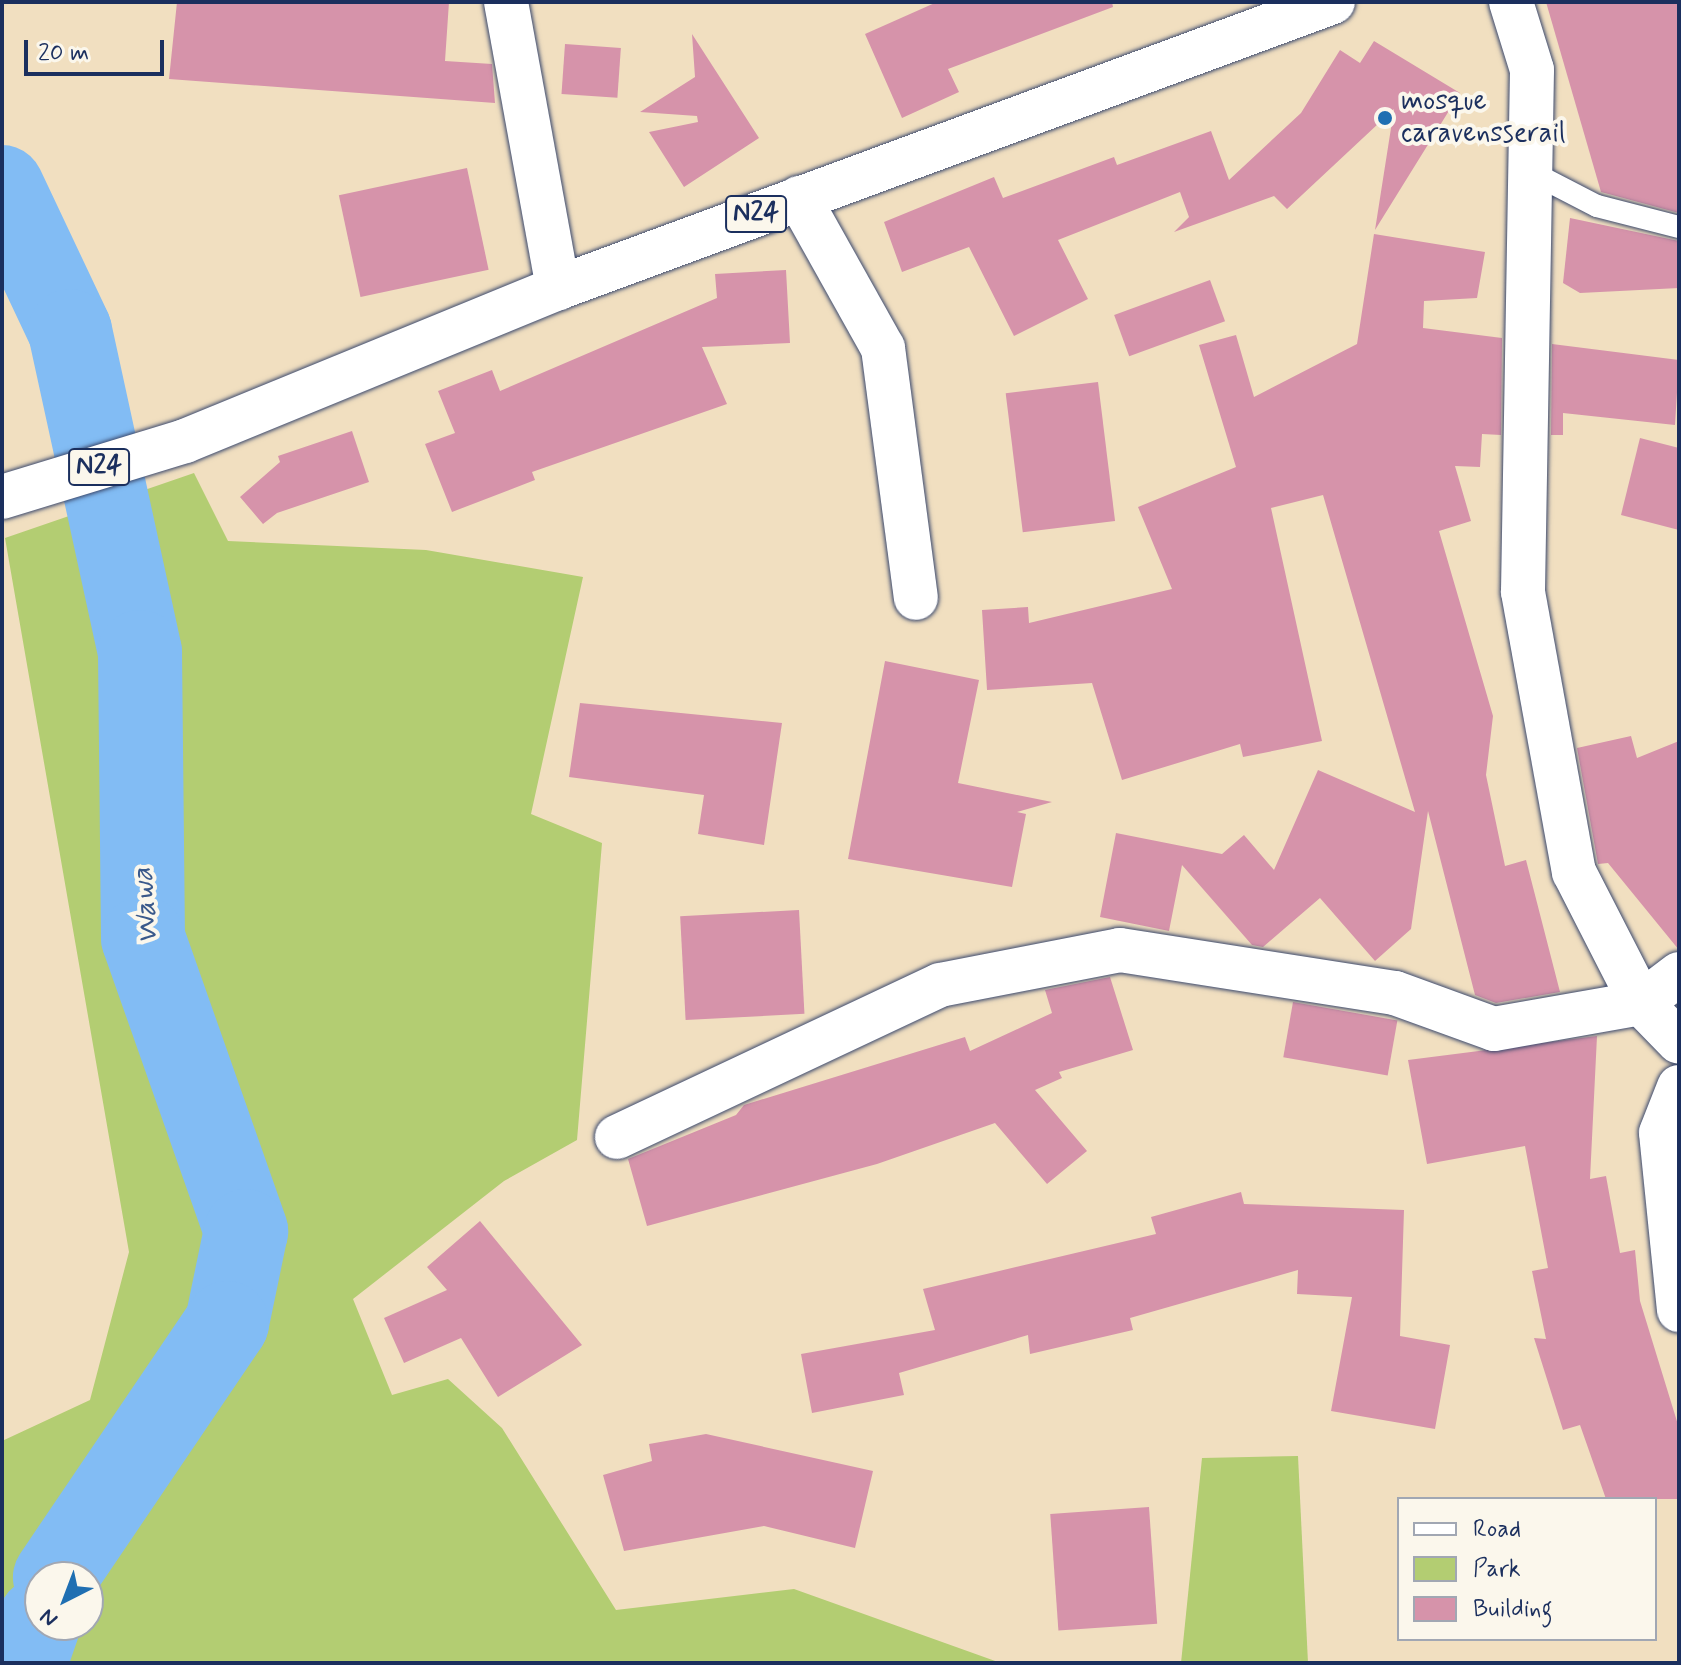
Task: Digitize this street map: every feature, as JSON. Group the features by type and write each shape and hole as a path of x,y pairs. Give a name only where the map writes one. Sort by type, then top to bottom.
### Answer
{"street":[{"path":"506,2 558,288"},
{"name":"N24","path":"7,496 185,441 558,288 1333,2"},
{"path":"1511,2 1532,70 1523,592 1574,872 1641,1003 1679,1042"},
{"path":"799,198 883,348 916,598"},
{"path":"617,1137 940,985 1120,950 1395,993 1494,1029 1641,1003 1679,974"},
{"path":"1679,1087 1661,1133 1679,1310"}],"lane":[{"path":"1531,172 1597,206 1679,227"}],"green space":[{"path":"194,473 228,541 426,550 583,577 531,814 602,843 577,1140 504,1181 353,1299 392,1395 448,1379 502,1428 616,1610 794,1589 998,1662 1049,1663 2,1663 2,1441 90,1400 129,1252 5,538"},
{"path":"1298,1456 1308,1663 1181,1663 1202,1458"}],"building":[{"path":"177,2 449,2 445,61 492,64 495,103 169,79"},
{"path":"937,2 1112,2 1113,7 948,69 959,92 902,118 865,34"},
{"path":"1546,2 1679,2 1679,213 1601,192"},
{"path":"692,34 759,138 684,187 649,132 698,122 697,116 640,112 695,77"},
{"path":"1374,41 1460,93 1375,230 1394,109 1287,209 1274,196 1174,232 1189,217 1180,192 1058,240 1088,299 1014,336 969,247 902,272 884,222 994,177 1003,198 1114,157 1117,165 1211,131 1229,180 1301,113 1340,50 1360,63"},
{"path":"565,44 621,48 617,98 562,94"},
{"path":"467,168 489,270 360,297 339,195"},
{"path":"1570,218 1679,241 1679,288 1580,293 1563,283"},
{"path":"1374,234 1485,252 1477,298 1424,301 1423,328 1502,338 1501,435 1482,434 1480,467 1455,466 1471,521 1439,531 1493,716 1486,775 1505,866 1526,860 1560,992 1496,1003 1475,995 1428,811 1411,929 1375,961 1320,898 1263,947 1252,945 1182,865 1169,931 1100,917 1116,833 1222,854 1244,835 1274,870 1318,770 1415,812 1323,495 1271,508 1322,741 1243,757 1240,744 1122,780 1092,683 987,690 982,610 1028,607 1029,623 1172,589 1138,507 1236,467 1199,345 1236,335 1254,397 1357,344"},
{"path":"786,270 790,343 702,347 727,404 532,472 535,480 452,512 425,444 455,433 438,391 492,370 500,391 717,298 715,274"},
{"path":"1210,280 1225,321 1129,356 1114,315"},
{"path":"1552,344 1679,360 1675,425 1563,413 1563,435 1551,435"},
{"path":"1098,382 1115,521 1023,532 1006,393"},
{"path":"352,431 369,482 277,513 263,524 240,497 280,462 278,456"},
{"path":"1640,438 1679,448 1679,530 1621,515"},
{"path":"885,661 979,680 958,783 1052,802 1017,812 1026,814 1012,887 848,859"},
{"path":"580,703 782,723 764,845 698,834 704,795 569,777"},
{"path":"1631,736 1637,758 1679,741 1679,950 1608,863 1598,864 1577,748"},
{"path":"799,910 804,1014 686,1020 680,916"},
{"path":"1110,977 1133,1050 1059,1072 1062,1078 1035,1090 1087,1151 1047,1184 995,1123 877,1164 647,1226 628,1159 736,1115 744,1105 965,1037 970,1051 1052,1013 1045,990"},
{"path":"1293,1002 1397,1020 1388,1076 1283,1057"},
{"path":"1597,1036 1590,1179 1606,1176 1620,1253 1635,1250 1640,1301 1679,1428 1679,1499 1605,1497 1580,1425 1563,1430 1534,1338 1546,1339 1532,1271 1548,1268 1525,1146 1427,1164 1408,1060"},
{"path":"1241,1192 1244,1204 1404,1210 1400,1336 1450,1345 1435,1429 1331,1411 1352,1297 1297,1294 1298,1270 1130,1318 1133,1330 1030,1354 1028,1335 899,1373 904,1395 812,1413 801,1354 935,1330 923,1289 1156,1234 1151,1217"},
{"path":"480,1221 582,1345 498,1397 461,1338 404,1363 384,1318 447,1290 427,1267"},
{"path":"706,1434 873,1471 855,1548 764,1526 624,1551 603,1475 652,1461 649,1444"},
{"path":"1149,1507 1157,1624 1058,1631 1050,1514"}],"waterway":[{"name":"Wawa","path":"2,187 70,331 140,652 143,938 246,1231 227,1323 66,1561"},
{"name":"Wawa","path":"25,1663 33,1641"}],"place":[{"name":"mosque caravensserail","path":"1385,118"}]}
